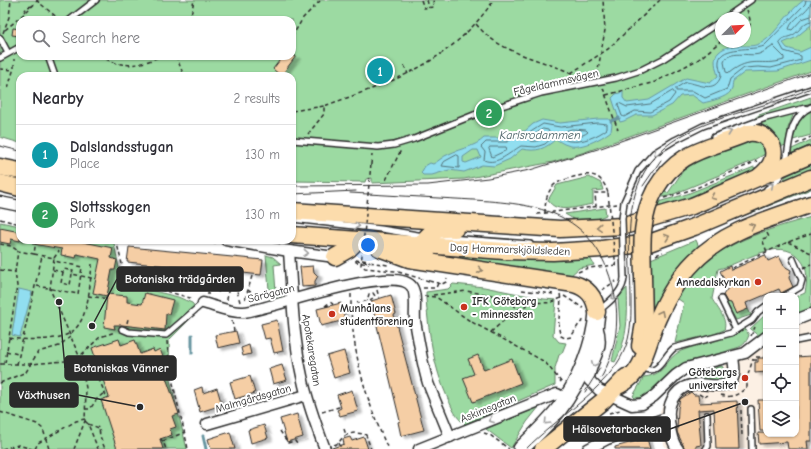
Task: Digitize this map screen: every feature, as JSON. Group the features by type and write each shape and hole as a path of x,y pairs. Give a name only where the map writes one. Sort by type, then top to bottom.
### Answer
{"main road":[{"path":"638,365 644,323 643,224 647,206 658,194 670,170 696,151 748,133 759,133 770,141 773,152 771,164 760,177"},
{"name":"Dag Hammarskjöldsleden","path":"296,211 532,220 560,229 624,226 692,206 811,155"},
{"path":"0,167 15,182 0,192"},
{"name":"Dag Hammarskjöldsleden","path":"296,235 358,240 425,242 553,252 602,249 649,243 702,225 811,178"},
{"path":"543,449 615,390 638,365 668,298 681,277 710,247 732,234 811,204"},
{"path":"445,270 429,258 425,252 425,242 434,231 447,229 511,231 532,220"},
{"path":"335,256 349,249 358,240 409,259 445,270 574,284 583,287 589,314 592,346 560,397 552,418 521,449"}],"street":[{"path":"0,202 16,205"},
{"path":"238,244 335,256"},
{"name":"Apotekaregatan","path":"289,251 292,300 299,357 306,394 325,449"},
{"name":"Särögatan","path":"205,304 244,312 370,280 396,280 412,291"},
{"path":"412,291 422,360 434,398 450,437"},
{"path":"589,314 601,340 597,355 589,374 589,380 599,390 615,390 632,404 642,404 654,396 676,375 686,368 745,353 763,339"},
{"path":"799,319 811,314"},
{"path":"678,449 671,434 669,417 671,401 674,394 682,389 696,384 721,385 729,383 734,372 733,357"},
{"name":"Malmgårdsgatan","path":"207,424 306,394"},
{"name":"Askimsgatan","path":"419,449 560,397"},
{"path":"588,449 607,439 669,417"}],"lane":[{"path":"75,16 96,0"},
{"path":"734,12 751,0"},
{"name":"Fågeldammsvägen","path":"296,140 378,147 404,142 474,115 534,95 601,81 641,70 663,58 715,25"},
{"path":"0,38 9,53"},
{"path":"0,58 16,49"},
{"path":"49,60 54,72"},
{"path":"589,314 619,292 623,286 622,219 624,202 638,171 654,154 675,140 703,126 811,89"},
{"path":"696,151 700,144 712,138 766,118 811,107"},
{"path":"702,225 718,211 765,191 775,183 785,166 793,125 802,113 811,107"},
{"path":"0,178 15,182"},
{"path":"296,219 381,229 425,242 535,244"},
{"path":"550,245 602,249"},
{"path":"789,293 800,287 802,280 793,259"},
{"path":"721,299 736,330"},
{"path":"122,329 129,332 166,335 205,304"},
{"path":"638,365 648,370 655,370 660,367 674,348 721,337 752,320 763,308"},
{"path":"799,340 811,338"},
{"path":"751,409 752,449"},
{"path":"706,449 708,446 707,415"}],"path":[{"path":"0,38 5,30 9,17 11,0"},
{"path":"21,16 30,10 37,0 55,16"},
{"path":"191,16 194,0"},
{"path":"296,31 304,18 321,0"},
{"path":"421,0 424,8 434,7 433,0"},
{"path":"427,0 429,8"},
{"path":"296,110 324,106 389,83 441,56 476,24 494,0"},
{"path":"601,81 598,70 605,23 603,0"},
{"path":"571,73 601,54 660,0"},
{"path":"745,4 748,12"},
{"path":"24,13 27,7 33,6"},
{"path":"5,30 16,20"},
{"path":"476,24 487,36 509,50 571,73 582,79"},
{"path":"618,130 606,95 661,79 699,59 715,47"},
{"path":"8,88 14,60 9,53"},
{"path":"108,60 114,63 135,65 149,60"},
{"path":"178,60 182,72"},
{"path":"404,65 408,74"},
{"path":"0,69 13,70"},
{"path":"304,140 324,114 324,106"},
{"path":"794,145 811,136"},
{"path":"386,180 396,162 404,142"},
{"path":"372,155 361,265 365,268 394,271 438,284 446,282 445,270"},
{"path":"658,194 678,195 761,159"},
{"path":"545,213 546,201 553,186 560,181 579,176 588,174 595,176 604,183 608,193 616,268"},
{"path":"596,206 595,193 608,193"},
{"path":"532,220 545,213 618,204"},
{"path":"363,205 370,205"},
{"path":"0,219 16,223"},
{"path":"766,232 768,237 762,240 767,252"},
{"path":"732,268 788,242 811,234"},
{"path":"788,242 811,253"},
{"path":"0,244 11,246 18,251 82,267 78,294 37,286"},
{"path":"34,254 35,244"},
{"path":"116,244 126,280 193,298 205,304 209,273"},
{"path":"5,363 18,286 15,272 18,251"},
{"path":"59,251 54,260 50,289 68,334 80,358 86,388 85,420 74,449"},
{"path":"17,364 37,286 42,256"},
{"path":"356,260 356,262 369,264 369,261 361,260"},
{"path":"9,338 22,340 52,338 72,332 79,322 88,296 92,264"},
{"path":"53,270 63,272 64,269 73,271 70,285 61,283 63,272"},
{"path":"0,270 15,272"},
{"path":"72,274 96,279"},
{"path":"217,274 216,287 218,293"},
{"path":"226,309 230,274"},
{"path":"245,299 252,276"},
{"path":"560,292 559,327 561,336 565,338 571,337 580,321 589,314 616,280 616,276"},
{"path":"240,305 237,291 242,278"},
{"path":"412,291 436,288 438,284"},
{"path":"248,290 258,298"},
{"path":"350,290 353,333 362,381 373,416 388,449"},
{"path":"377,291 379,298"},
{"path":"412,291 436,297 470,322 545,362 568,383 552,390 560,397"},
{"path":"431,295 466,291 534,303 550,304 561,298"},
{"path":"88,296 109,299"},
{"path":"565,296 589,314"},
{"path":"507,298 519,312"},
{"path":"357,301 367,301"},
{"path":"491,332 534,303"},
{"path":"0,364 31,364 80,358 100,337 122,329"},
{"path":"166,335 169,368 188,449"},
{"path":"0,383 26,372 38,352 58,346 70,337"},
{"path":"6,351 19,354"},
{"path":"80,358 98,377 107,398"},
{"path":"753,360 758,360"},
{"path":"85,410 90,409 96,399 105,392"},
{"path":"247,396 250,405"},
{"path":"248,399 260,396"},
{"path":"318,412 339,407 339,409"},
{"path":"741,410 742,435"},
{"path":"0,412 36,424 43,429 50,449"},
{"path":"85,420 98,449"},
{"path":"36,449 38,443 47,437 76,421 85,420"},
{"path":"88,424 99,428 100,436 105,449"},
{"path":"344,429 346,435"},
{"path":"280,431 288,443 295,441 297,444"},
{"path":"162,441 185,432"},
{"path":"341,449 339,443 342,437 346,435 364,434 368,438 371,449"},
{"path":"490,435 509,449"},
{"path":"93,436 100,436"},
{"path":"160,439 166,449"},
{"path":"2,449 18,445 32,449"}],"shaded area":[{"name":"Göteborgs universitet","path":"811,309 811,449 667,449 664,445 660,412 666,398 672,390 686,382 705,379 725,369 723,367 751,343 763,336 763,437 799,437 799,315"}],"green space":[{"path":"0,0 811,0 811,71 585,152 553,162 464,179 372,183 372,178 366,179 365,182 296,181 296,72 16,72 16,142 0,137"},
{"path":"811,97 811,103 754,119 759,115"},
{"path":"811,110 811,135 793,140 798,123 803,116"},
{"path":"794,113 788,128 786,145 780,147 775,136 761,123"},
{"path":"744,139 759,142 765,150 765,154 753,161 669,196 656,198 662,188 668,193 691,159"},
{"path":"811,140 811,145 791,154 792,149"},
{"path":"811,164 811,173 781,183 786,176"},
{"path":"754,167 756,168 755,170 679,203 649,211 658,202 687,194"},
{"path":"589,177 601,183 603,190 593,191 593,204 575,208 562,208 552,205 548,200 557,185"},
{"path":"811,183 811,189 738,218 736,216"},
{"path":"605,208 606,215 589,222 581,222 565,214"},
{"path":"811,217 811,309 799,315 799,296 805,293 807,275 803,263 792,252 782,249 771,250 718,269 712,299 725,322 724,330 714,334 675,343 684,303 678,299 688,280 701,266 729,246 762,232"},
{"path":"0,222 16,225 16,244 114,244 122,283 178,297 192,303 198,311 169,340 170,380 187,449 0,449"},
{"path":"696,240 699,247 652,317 646,261"},
{"path":"436,252 589,256 594,265 579,268 570,276 438,256"},
{"path":"266,255 273,257 281,264 274,265 276,292 283,292 282,298 270,301"},
{"path":"453,284 484,287 556,300 553,335 559,342 566,343 562,353 559,355 555,368 555,385 465,424 457,416 453,409 443,387 435,362 430,337 426,299 426,292 448,289"},
{"path":"627,288 627,317 625,335 615,362 612,361 620,326 618,298"},
{"path":"726,302 731,302 736,314 748,309 751,315 736,320"},
{"path":"763,317 763,336 760,337 750,329"},
{"path":"742,328 745,329 749,335 744,344 740,347 729,350 722,355 690,361 683,364 644,397 635,398 633,396 644,377 658,373 676,354 689,348 728,337"},
{"path":"722,366 726,373 722,380 693,380 693,375 696,373"},
{"path":"539,407 527,422 511,448 486,429"}],"water":[{"path":"804,0 811,0 811,25 795,38 783,43 787,48 800,52 811,47 811,60 778,71 745,72 733,81 732,90 722,97 703,103 692,95 680,96 672,105 652,115 636,115 620,122 612,98 616,94 623,92 623,98 627,103 649,100 686,78 710,83 718,76 715,60 719,52 724,48 751,48 751,46 758,45 773,34"},
{"name":"Karlsrodammen","path":"609,119 612,124 611,131 584,145 572,146 564,144 556,139 540,149 522,149 510,159 494,166 482,165 464,172 449,170 432,175 423,175 421,173 425,166 430,163 433,164 447,155 472,145 484,138 505,138 516,132 525,131 533,124 542,120 560,123","holes":["473,150 478,150 481,157 466,163 463,162 463,157"]},
{"path":"19,289 32,292 20,337 12,335"}],"building":[{"path":"13,28 16,28 16,36 12,35"},
{"path":"280,60 293,60 284,72 276,72 273,69"},
{"path":"384,63 389,72 375,79 370,70"},
{"path":"0,228 16,231 16,240 11,239 10,244 0,242"},
{"path":"33,244 94,244 113,248 111,258 117,260 115,270 112,270 107,296 93,293 100,259 77,254 76,258 61,255 62,249"},
{"path":"129,247 263,260 261,275 225,271 220,273 219,271 127,262"},
{"name":"Annedalskyrkan","path":"765,255 768,261 779,256 784,266 791,270 789,278 793,287 781,293 779,289 770,293 763,293 763,296 746,303 748,309 736,314 731,303 727,302 723,295 728,288 720,271 730,266 731,270"},
{"path":"313,266 314,272 318,276 315,281 315,286 302,287 300,267"},
{"path":"145,293 173,300 169,314 166,314 165,330 122,325 114,325 115,329 104,327 107,294 127,296 127,302 142,304"},
{"path":"391,295 396,314 394,315 424,430 401,436 398,422 400,421 371,301"},
{"path":"341,303 345,320 321,326 317,309"},
{"path":"277,320 283,351 274,353 270,338 265,339 261,324"},
{"path":"236,331 239,343 218,348 215,335"},
{"path":"119,339 121,345 135,340 140,354 153,349 154,352 160,349 169,373 165,375 179,414 172,416 176,427 170,429 172,435 160,439 163,449 117,449 101,400 109,397 92,348"},
{"path":"249,345 251,354 243,356 241,348"},
{"path":"344,351 350,373 334,378 327,356"},
{"path":"478,355 484,370 512,359 521,383 473,402 463,378 474,374 468,359"},
{"path":"811,356 811,441 807,441 808,449 788,449 787,442 759,444 758,433 763,433 763,437 799,437 799,357"},
{"path":"758,358 763,358 763,372 755,373 755,362 758,362"},
{"path":"282,365 287,380 273,384 269,369"},
{"path":"250,376 255,393 235,399 230,382"},
{"path":"202,387 203,393 217,388 222,405 200,412 194,390"},
{"path":"352,390 358,411 340,416 337,410 341,408 337,395"},
{"path":"691,392 694,395 698,395 699,403 737,401 739,449 716,449 714,409 698,410 701,445 696,446 696,449 685,449 677,432 678,408 680,399"},
{"path":"758,400 763,400 763,431 760,431"},
{"path":"297,414 303,437 287,442 280,419"},
{"path":"264,425 268,438 251,443 248,430"},
{"path":"230,432 235,449 211,449 208,439"},
{"path":"350,437 352,441 364,437 368,449 332,448 344,444 343,439"},
{"path":"647,438 650,449 615,449 615,447"}],"waterway":[{"path":"611,121 619,118"},
{"path":"192,335 192,353"},
{"path":"203,436 206,449"}],"tram line":[{"path":"296,186 428,185 488,178 530,170 601,148 811,73"},
{"path":"526,449 594,390 606,378 624,351 631,321 630,220 640,181 650,163 665,147 697,128 716,120 794,95 811,88"},
{"path":"0,146 16,150"},
{"path":"643,186 661,160"},
{"path":"296,194 356,191"},
{"path":"350,193 507,203 552,213 571,223 588,238 602,258 615,296 617,320 614,344 611,356 601,378"},
{"path":"585,392 600,368"}],"place":[{"name":"Dalslandsstugan","path":"380,71"},
{"name":"Slottsskogen","path":"489,113"},
{"name":"Annedalskyrkan","path":"758,282"},
{"name":"Botaniskas Vänner","path":"59,302"},
{"name":"IFK Göteborg - minnessten","path":"464,307"},
{"name":"Munhålans studentförening","path":"332,314"},
{"name":"Botaniska trädgården","path":"92,326"},
{"name":"Göteborgs universitet","path":"745,378"},
{"name":"Hälsovetarbacken","path":"745,402"},
{"name":"Växthusen","path":"140,407"}]}
